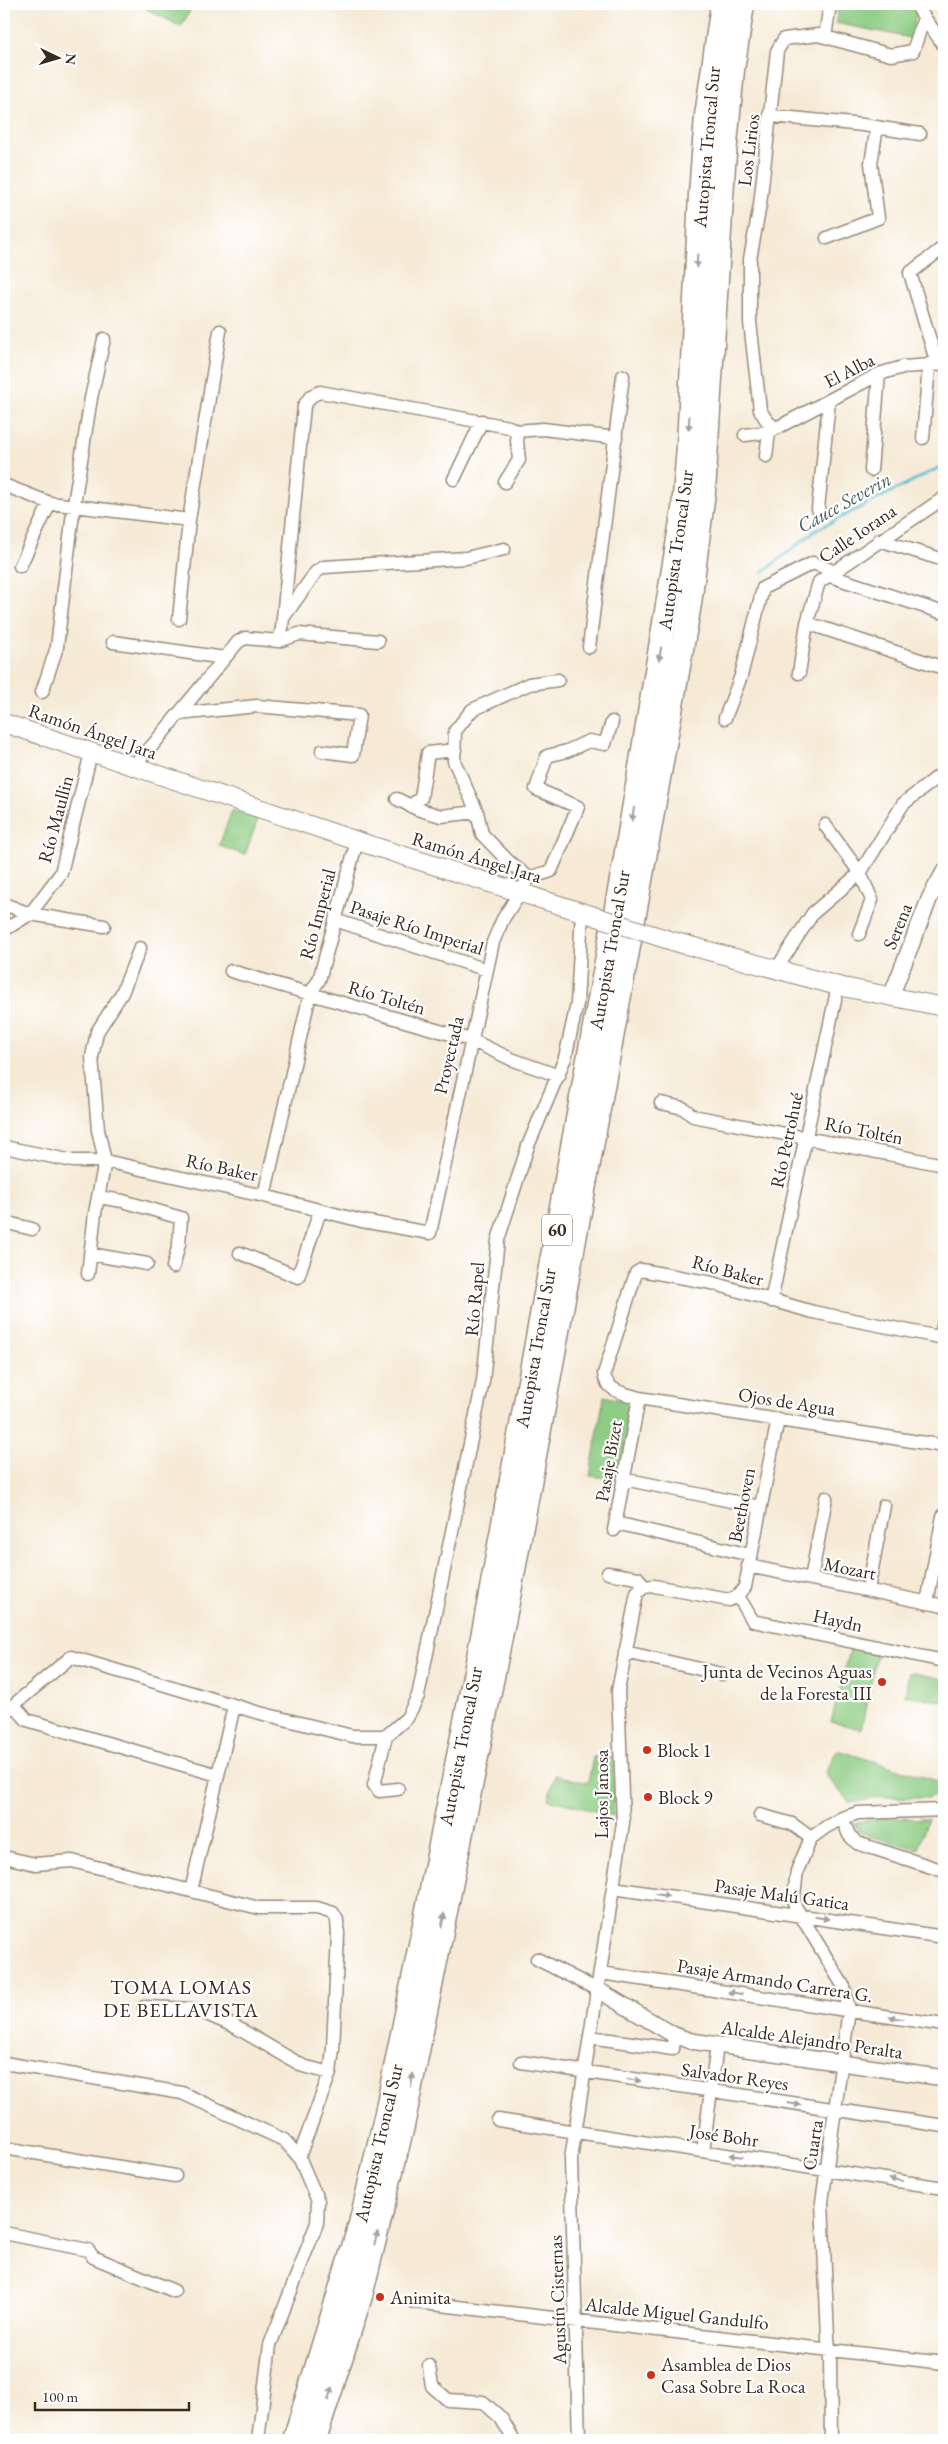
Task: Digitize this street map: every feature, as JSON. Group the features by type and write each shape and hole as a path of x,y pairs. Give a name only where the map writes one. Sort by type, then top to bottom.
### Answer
{"highway":[{"name":"Autopista Troncal Sur","path":"294,2440 360,2224 386,2113 486,1617 624,867 683,508 688,446 702,165 706,116 722,4"},
{"name":"Autopista Troncal Sur","path":"315,2440 366,2277 404,2126 512,1578 638,897 690,604 704,492 724,165 733,70 743,4"}],"main road":[{"name":"Ramón Ángel Jara","path":"4,723 357,841 524,885 586,913 672,941 838,986 944,1007"}],"street":[{"path":"825,36 830,4"},
{"path":"916,4 924,18 934,28 944,46"},
{"name":"Los Lirios","path":"772,430 760,410 750,322 750,259 760,206 772,116 777,51 784,39 818,35 891,55 913,51 924,18"},
{"path":"772,116 877,127 920,134"},
{"path":"826,238 878,218 871,163 877,127"},
{"path":"923,438 937,364 910,273 944,247"},
{"path":"179,619 189,520 220,331"},
{"path":"42,692 56,647 74,504 91,398 104,339"},
{"name":"El Alba","path":"745,435 772,430 829,402 879,374 904,367 937,364"},
{"path":"871,470 879,374"},
{"path":"589,647 623,376"},
{"path":"279,640 283,618 304,406 311,396 320,392 482,421 516,431 543,429 616,438"},
{"path":"818,509 829,402"},
{"path":"454,478 482,421"},
{"path":"766,456 772,430"},
{"path":"505,482 519,460 516,431"},
{"path":"4,484 50,502 189,520"},
{"path":"20,566 50,502"},
{"name":"Calle Iorana","path":"799,673 807,623 820,582 830,573 879,540 941,502"},
{"path":"879,540 944,560"},
{"path":"283,618 316,572 324,567 466,558 504,549"},
{"path":"726,718 741,676 763,588 813,563 830,573 944,613"},
{"path":"807,623 944,668"},
{"path":"132,767 238,642 245,638 279,640 299,634 378,641"},
{"path":"113,642 225,658"},
{"path":"558,680 529,684 472,710 455,731 454,761 477,812 482,834 508,861 524,885 551,871 578,807 536,789 547,756 567,751 589,741 605,744 612,722"},
{"path":"178,714 257,706 359,714 353,755 322,751"},
{"path":"410,806 421,798 428,754 455,750"},
{"name":"Río Maullin","path":"4,930 30,914 61,873 91,753"},
{"path":"777,968 813,913 860,873 903,804 944,772"},
{"path":"397,799 410,806 441,816 477,812"},
{"path":"825,825 860,873 872,900 859,934"},
{"name":"Río Imperial","path":"310,994 318,980 357,841"},
{"name":"Serena","path":"891,996 930,898 944,872"},
{"name":"Proyectada","path":"430,1233 493,942 503,919 524,885"},
{"path":"4,904 30,914 104,926"},
{"name":"Río Rapel","path":"386,1736 407,1718 418,1696 483,1381 498,1240 528,1146 559,1076 577,1004 586,913"},
{"name":"Pasaje Río Imperial","path":"335,920 487,970"},
{"path":"88,1274 98,1197 105,1161 98,1130 92,1057 97,1032 122,993 140,948"},
{"name":"Río Toltén","path":"231,971 471,1040 511,1059 559,1076"},
{"name":"Río Petrohué","path":"771,1301 838,986"},
{"path":"264,1196 310,994"},
{"name":"Río Toltén","path":"661,1103 683,1108 693,1116 944,1165"},
{"name":"Río Baker","path":"4,1147 73,1160 105,1161 264,1196 362,1221 430,1233"},
{"path":"98,1197 123,1200 181,1218 179,1244 173,1267"},
{"path":"240,1253 298,1277 320,1211"},
{"path":"4,1222 32,1229"},
{"path":"90,1254 147,1264"},
{"name":"Río Baker","path":"624,1394 612,1389 606,1382 604,1374 636,1273 641,1270 712,1283 814,1312 942,1338"},
{"path":"942,1338 944,1320"},
{"name":"Ojos de Agua","path":"624,1394 639,1398 778,1418 944,1446"},
{"name":"Pasaje Bizet","path":"615,1527 639,1398"},
{"name":"Beethoven","path":"738,1596 745,1587 778,1418"},
{"path":"624,1479 760,1507"},
{"path":"812,1579 826,1498"},
{"path":"868,1590 884,1506"},
{"path":"927,1603 943,1516"},
{"name":"Mozart","path":"615,1527 749,1560 812,1579 944,1606"},
{"path":"608,1573 638,1578 644,1586 654,1586 729,1600 738,1596"},
{"name":"Lajos Janosa","path":"571,2159 623,1823 618,1691 637,1593 644,1586"},
{"name":"Haydn","path":"738,1596 753,1620 944,1662"},
{"path":"625,1652 722,1674"},
{"path":"218,1775 27,1720 9,1709 71,1657 234,1706 352,1736 386,1736 374,1785 379,1791 398,1789"},
{"path":"191,1890 234,1706"},
{"path":"760,1816 792,1824 811,1838 842,1818 867,1812 944,1810"},
{"path":"842,1818 849,1835 857,1843 944,1871"},
{"name":"Cuarta","path":"811,1838 797,1871 794,1896 799,1915 844,1987 849,2010 821,2221 829,2349 830,2440"},
{"path":"4,1857 35,1864 72,1861 259,1908 317,1908 333,1912 337,1920 338,1934 334,2039 330,2073 299,2157"},
{"name":"Pasaje Malú Gatica","path":"614,1888 944,1937"},
{"path":"536,1959 598,1990"},
{"name":"Pasaje Armando Carrera G.","path":"601,1973 944,2025"},
{"name":"Alcalde Alejandro Peralta","path":"598,1990 674,2035 692,2041 944,2078"},
{"path":"144,2007 195,2009 234,2026 303,2066 330,2073"},
{"path":"590,2037 673,2049 674,2035"},
{"path":"703,2151 717,2045"},
{"name":"Salvador Reyes","path":"521,2062 944,2126"},
{"path":"4,2063 182,2093 284,2140 299,2157 318,2201 317,2223 270,2345 258,2440"},
{"name":"José Bohr","path":"498,2120 944,2188"},
{"path":"4,2148 175,2176"},
{"name":"Agustín Cisternas","path":"571,2159 577,2320 578,2440"},
{"path":"4,2233 88,2250 93,2256 174,2291"},
{"name":"Alcalde Miguel Gandulfo","path":"414,2302 940,2362"},
{"path":"429,2366 432,2386 448,2400 483,2402 501,2418 514,2440"}],"green space":[{"path":"150,4 181,4 191,9 181,27 147,9"},
{"path":"839,4 918,4 911,38 835,23"},
{"path":"232,810 258,819 245,855 219,846"},
{"path":"604,1396 632,1403 619,1479 590,1476"},
{"path":"851,1646 877,1655 861,1729 831,1722"},
{"path":"909,1672 944,1679 944,1702 905,1695"},
{"path":"837,1750 944,1783 944,1792 926,1798 882,1797 850,1803 825,1774"},
{"path":"593,1757 613,1757 614,1816 548,1799 555,1775 588,1783"},
{"path":"874,1817 928,1819 918,1849 861,1834 854,1824"}],"waterway":[{"name":"Cauce Severin","path":"763,572 816,530 944,465"}],"place":[{"name":"Junta de Vecinos Aguas de la Foresta III","path":"882,1682"},
{"name":"Block 1","path":"647,1750"},
{"name":"Block 9","path":"648,1797"},
{"name":"Animita","path":"380,2297"},
{"name":"Asamblea de Dios Casa Sobre La Roca","path":"651,2375"}],"district":[{"name":"TOMA LOMAS DE BELLAVISTA","path":"181,1998"}]}
